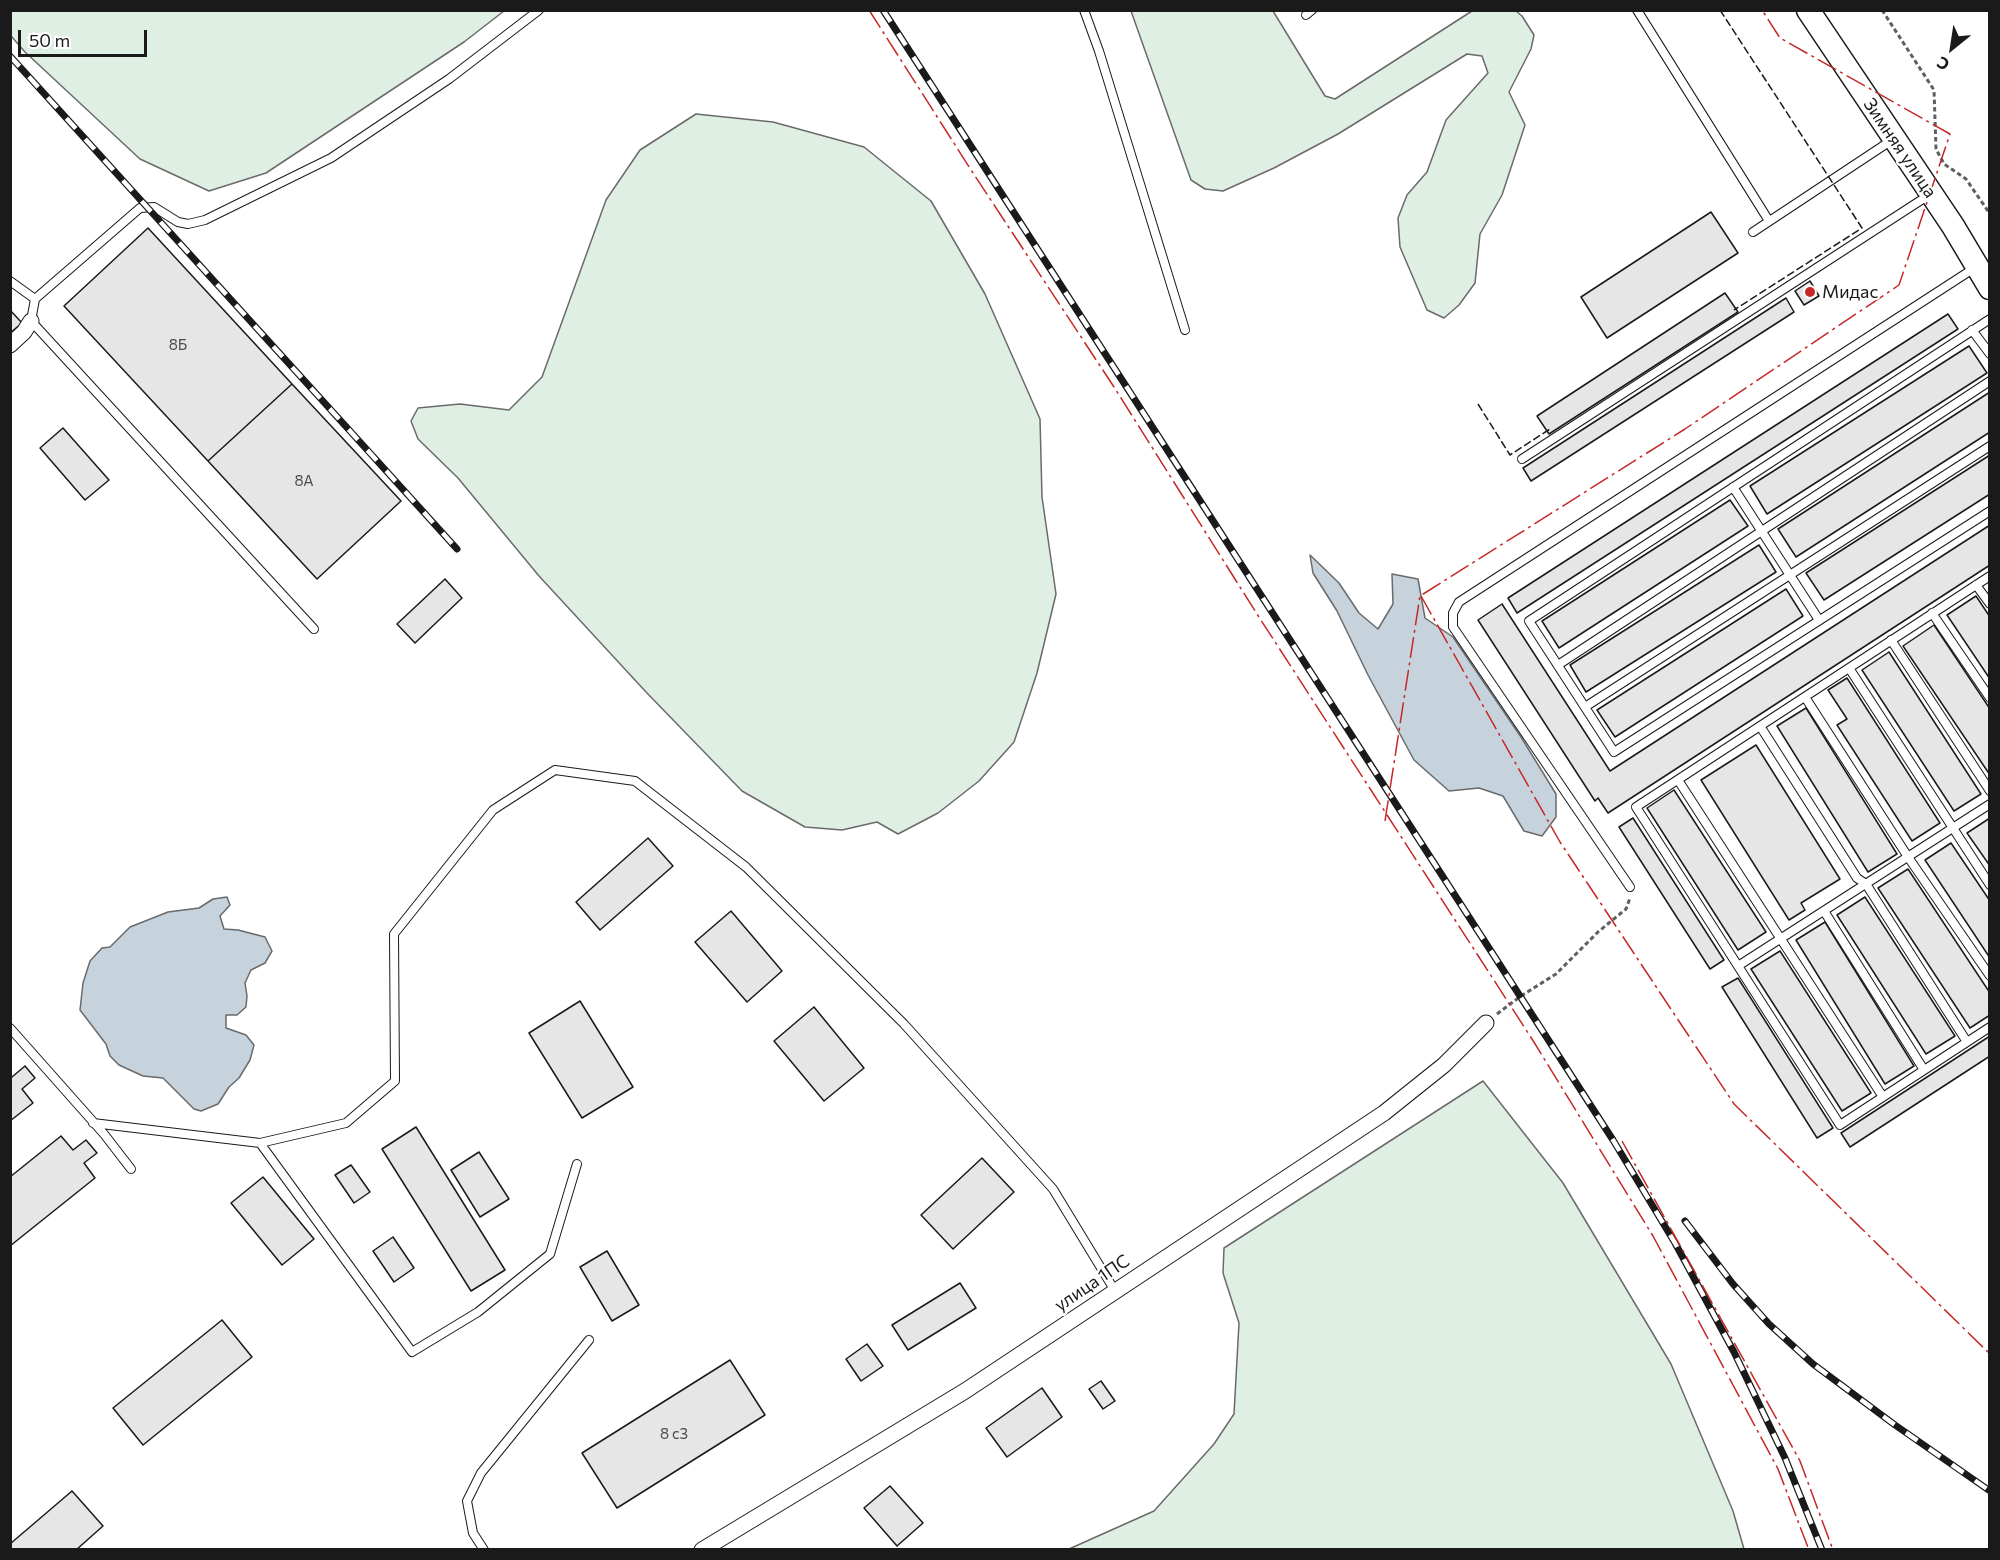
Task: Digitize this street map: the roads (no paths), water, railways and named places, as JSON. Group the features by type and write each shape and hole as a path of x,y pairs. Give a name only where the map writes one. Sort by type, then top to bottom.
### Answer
{"street":[{"name":"Зимняя улица","path":"1808,10 1931,194 1989,288"},
{"path":"10,345 24,332 31,321"},
{"name":"улица 1ПС","path":"702,1550 965,1391 1384,1113 1444,1065 1486,1023"}],"lane":[{"path":"314,629 31,321 35,298 140,208 154,207 178,222 188,224 205,220 331,158 450,79 539,10"},
{"path":"1084,10 1099,51 1185,330"},
{"path":"1637,10 1769,221"},
{"path":"1753,231 1894,139"},
{"path":"1522,459 1931,194"},
{"path":"1630,887 1453,627 1453,613 1459,602 1977,267"},
{"path":"10,281 35,298"},
{"path":"1989,319 1529,621 1614,752 1989,511"},
{"path":"1972,330 1989,354"},
{"path":"1558,665 1989,381"},
{"path":"1585,707 1989,446"},
{"path":"1733,487 1819,620"},
{"path":"1989,576 1636,807 1840,1125 1989,1027"},
{"path":"1976,585 1989,604"},
{"path":"1932,613 1989,698"},
{"path":"1891,640 1989,791"},
{"path":"1849,668 1989,885"},
{"path":"1805,697 1989,976"},
{"path":"1760,726 1857,878 1866,884 1967,1042"},
{"path":"93,1123 260,1143 346,1123 395,1081 394,934 493,810 555,770 635,781 746,867 904,1024 1053,1189 1115,1291"},
{"path":"1677,780 1882,1097"},
{"path":"1738,966 1989,804"},
{"path":"1824,911 1924,1070"},
{"path":"10,1028 130,1169"},
{"path":"260,1143 411,1352 478,1311 550,1254 577,1164"},
{"path":"484,1550 473,1533 467,1501 481,1473 589,1340"}],"railway":[{"path":"883,10 1613,1140 1675,1243 1734,1352 1785,1458 1822,1550"},
{"path":"10,56 457,549"},
{"path":"1685,1221 1733,1284 1769,1324 1813,1364 1990,1491"}],"place":[{"name":"Мидас","path":"1810,292"}]}
